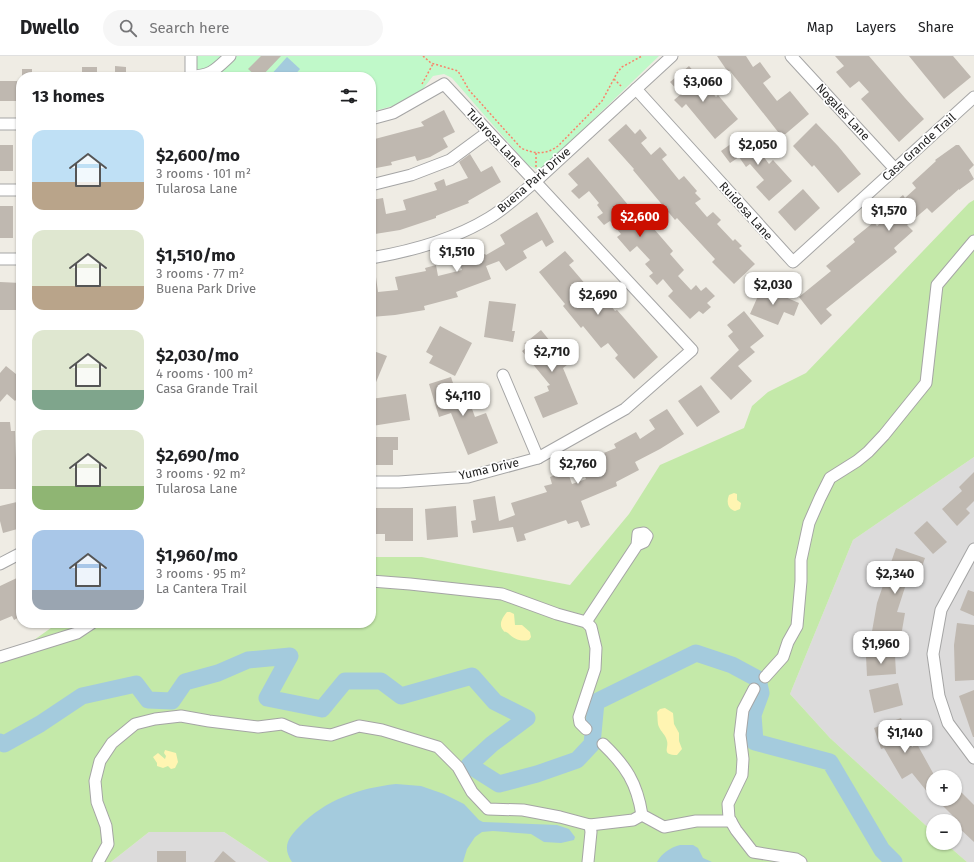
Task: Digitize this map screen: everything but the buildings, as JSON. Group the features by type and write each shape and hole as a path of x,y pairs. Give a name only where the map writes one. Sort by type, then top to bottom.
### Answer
{"street":[{"path":"191,56 191,72"},
{"path":"211,72 230,56"},
{"name":"Buena Park Drive","path":"376,257 399,253 430,244 461,233 490,218 535,182 672,56"},
{"name":"Nogales Lane","path":"791,56 895,169"},
{"name":"Tularosa Lane","path":"376,118 393,113 444,84 692,350"},
{"name":"Ruidosa Lane","path":"636,89 792,262"},
{"name":"Casa Grande Trail","path":"792,262 974,97"},
{"path":"0,124 16,124"},
{"path":"376,184 411,174 450,160 488,132"},
{"path":"0,190 16,190"},
{"path":"765,677 783,657 788,642 797,626 801,581 801,560 809,523 820,498 830,478 857,461 868,452 884,435 926,383 937,285 974,241"},
{"path":"0,259 16,259"},
{"name":"Yuma Drive","path":"376,482 399,482 468,477 538,458 625,409 692,350"},
{"path":"503,375 538,458"},
{"path":"586,622 637,545"},
{"path":"974,549 940,610 933,654 939,696 948,723 974,758"},
{"path":"0,564 16,556"},
{"path":"376,581 502,594 556,614 586,622 591,627 596,648 595,669 579,717 580,723 586,729"},
{"path":"0,657 77,633 84,628"},
{"path":"754,689 743,710 740,735 743,759 742,775 728,804 729,818 736,830 761,862"},
{"path":"98,862 108,844 106,826 97,802 95,782 100,761 112,743 135,724 155,719 181,716 258,727 282,724 298,731 332,735 359,726 382,730 438,747 458,767 472,792 488,809 523,810 560,817 590,825 633,820 642,815"},
{"path":"603,744 616,757 630,775 640,801 642,815"},
{"path":"642,815 664,827 696,821 731,821"},
{"path":"588,862 591,832 590,825"},
{"path":"753,852 796,859 801,862"}],"path":[{"path":"423,56 433,64 458,71 469,90 508,136 521,148 531,153 541,153 558,146 602,101 614,78 622,67 642,56"},
{"path":"419,86 423,84 433,64"},
{"path":"614,78 622,88"},
{"path":"536,153 536,168"}],"shaded area":[{"path":"974,457 974,862 967,862 953,850 962,850 962,814 926,814 926,826 830,738 790,694 853,540"},
{"path":"149,832 224,832 269,862 111,862"}],"green space":[{"path":"196,56 659,56 544,167 536,169 528,165 452,78 444,74 433,76 422,90 396,105 376,111 376,72 197,72"},
{"path":"974,200 974,457 853,540 790,694 830,738 926,826 926,850 953,850 967,862 269,862 224,832 149,832 111,862 0,862 0,656 27,645 51,628 376,628 376,557 422,557 570,585 629,514 660,465 744,428 752,406 768,392 806,373 969,203"}],"sand":[{"path":"734,493 737,494 737,500 741,503 740,509 735,511 729,507 728,503 729,495"},
{"path":"507,612 514,614 515,625 522,625 530,632 531,637 529,640 517,640 504,631 501,623"},
{"path":"665,708 673,713 674,724 679,733 679,741 682,749 677,755 672,755 667,752 665,735 658,725 657,712 660,709"},
{"path":"165,750 176,753 178,762 175,768 171,769 168,766 163,768 157,766 157,763 153,757 158,753 165,759"}],"water":[{"path":"287,57 300,69 297,72 274,72"},
{"path":"396,784 421,786 444,794 464,804 479,820 483,822 557,825 569,829 575,837 574,840 561,843 544,842 531,834 493,831 482,832 475,837 467,849 463,862 292,862 287,852 289,839 299,827 320,809 356,792"},
{"path":"680,845 693,845 698,848 703,858 712,862 657,862 667,851"}],"waterway":[{"path":"0,742 4,744 40,724 82,696 136,684 148,700 172,701 185,682 218,673 248,660 290,656 267,698 322,709 345,681 381,681 401,696 472,676 495,702 527,718 492,744 469,765 499,784 537,774 577,760 592,744 596,702 696,653 732,665 758,679 761,693 753,715 755,742 830,762 882,850 894,862"}]}
